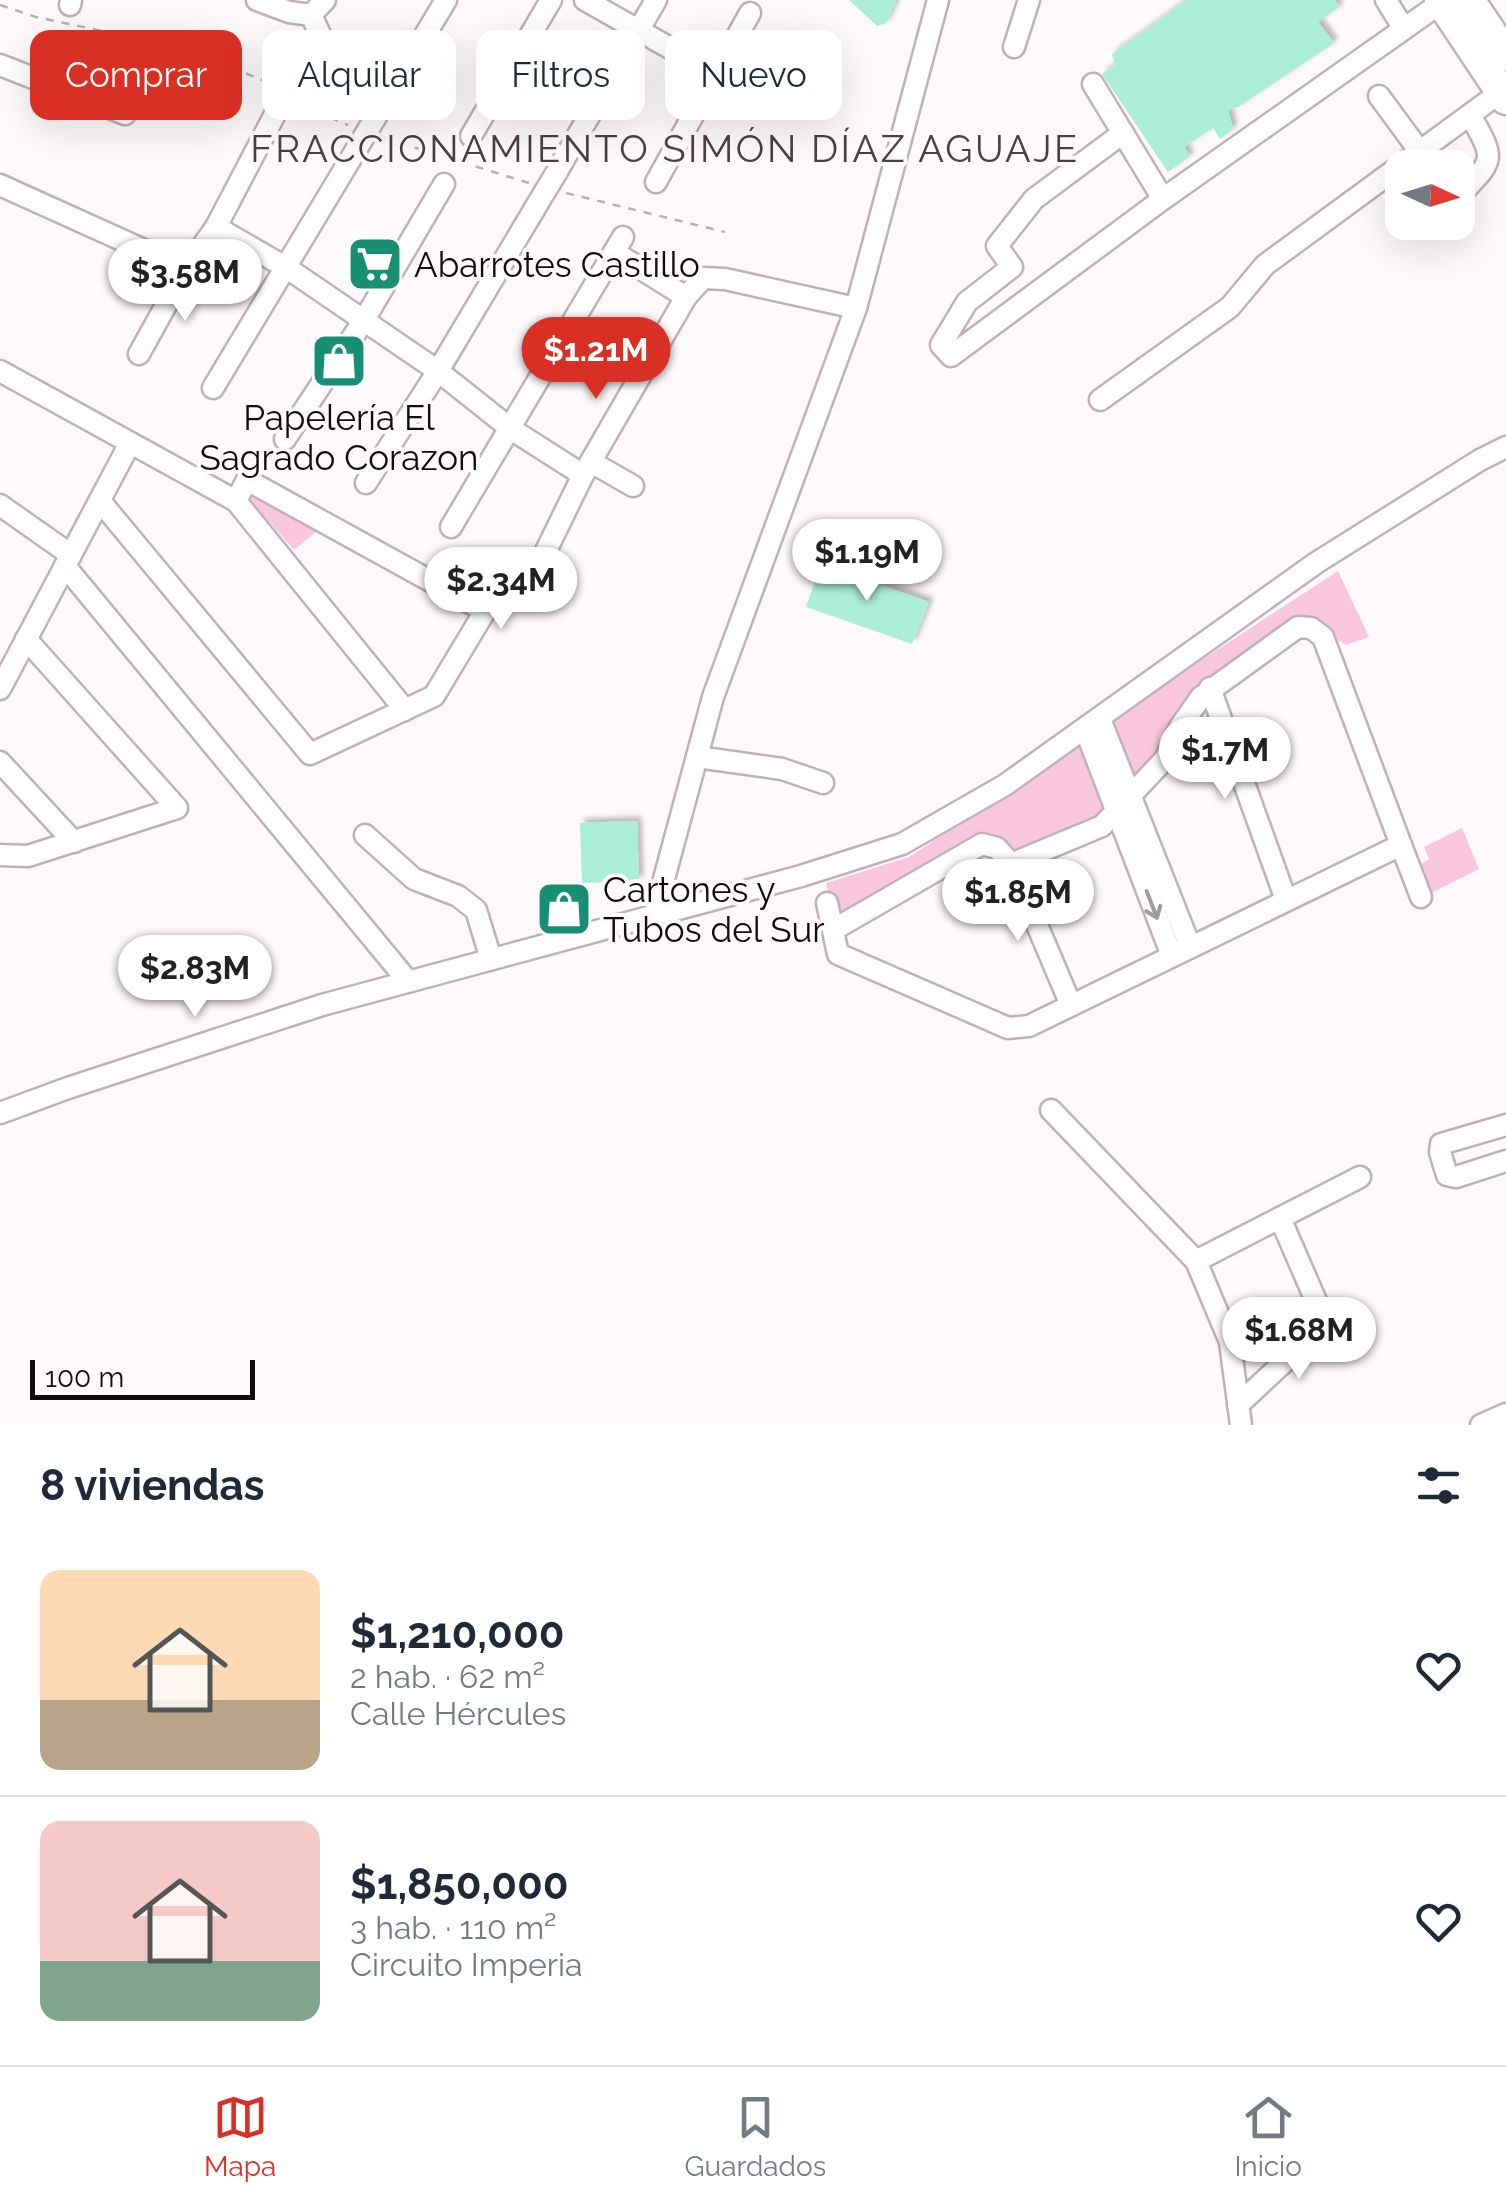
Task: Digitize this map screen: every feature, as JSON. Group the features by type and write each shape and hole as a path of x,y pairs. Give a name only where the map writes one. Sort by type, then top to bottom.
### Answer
{"highway":[{"path":"1450,1 1506,55"},
{"path":"1450,1 1504,95"}],"street":[{"path":"257,0 289,12 318,7"},
{"path":"213,388 446,0"},
{"path":"471,136 550,0"},
{"path":"585,0 665,45"},
{"path":"366,483 438,371 656,0"},
{"path":"654,916 713,697 856,308 938,0"},
{"path":"1014,46 1030,0"},
{"path":"1386,0 1404,29"},
{"path":"1123,134 1034,199 997,246 1012,267 966,302 941,346 952,356 1162,199 1450,1"},
{"path":"741,30 750,13"},
{"path":"0,65 30,77"},
{"path":"1093,84 1162,199"},
{"path":"1435,150 1470,115 1504,95"},
{"path":"1379,96 1419,150"},
{"path":"1470,115 1489,147 1490,158 1475,178"},
{"path":"139,354 186,269 216,227 272,120"},
{"path":"656,182 690,120"},
{"path":"285,438 364,320 444,184"},
{"path":"0,185 186,269"},
{"path":"1100,400 1230,307 1265,265 1385,186"},
{"path":"216,227 287,268 364,320 511,428 587,468 633,486"},
{"path":"451,526 619,244 686,297"},
{"path":"542,561 587,468 686,297 703,278 725,279 856,308"},
{"path":"0,371 236,501 405,710"},
{"path":"2,682 130,443"},
{"path":"0,1113 268,1022 407,980 801,876 902,844 1096,735 1316,563 1480,460 1506,448"},
{"path":"100,501 310,754 434,696 485,611 247,480 236,501"},
{"path":"0,505 68,561 407,980"},
{"path":"1011,864 1102,826 1165,760 1190,712 1210,688 1298,627 1311,628 1324,637 1421,897"},
{"path":"0,855 28,856 178,808 26,639"},
{"path":"1210,688 1286,900"},
{"path":"1096,735 1130,794 1181,951"},
{"path":"1096,735 1116,813 1181,951"},
{"path":"697,757 782,769 823,784"},
{"path":"0,762 74,842"},
{"path":"366,834 414,879 458,896 476,910 491,960"},
{"path":"833,930 982,844 996,848 1011,864 1071,1005"},
{"path":"827,902 838,954 1008,1028 1029,1026 1401,846"},
{"path":"1051,1110 1196,1261 1230,1342 1239,1415"},
{"path":"1506,1125 1442,1144 1440,1152 1447,1175 1456,1177 1506,1161"},
{"path":"1196,1261 1360,1176"},
{"path":"1239,1415 1318,1325 1320,1310 1280,1218"},
{"path":"1481,1425 1506,1414"}],"path":[{"path":"0,5 36,17 182,48 262,77"},
{"path":"336,120 366,133"}],"shaded area":[{"path":"254,496 317,531 294,550 250,500"},
{"path":"1338,571 1369,637 1346,645 1313,625 1210,685 1133,789 1108,721"},
{"path":"1083,742 1109,812 1100,821 1013,857 1001,845 836,924 826,883 909,857"},
{"path":"1462,828 1479,869 1427,895 1416,867 1429,859 1424,847"}],"building":[{"path":"849,0 896,0 886,23 877,26"},
{"path":"1187,0 1335,0 1339,7 1318,22 1334,43 1228,110 1233,129 1220,139 1213,128 1184,147 1190,156 1168,172 1102,74 1115,65 1112,54"},
{"path":"821,564 929,602 912,644 806,607"},
{"path":"637,821 639,881 582,883 580,823"}],"place":[{"name":"Abarrotes Castillo","path":"375,264"},
{"name":"Papelería El Sagrado Corazon","path":"339,361"},
{"name":"Cartones y Tubos del Sur","path":"564,909"}],"district":[{"name":"FRACCIONAMIENTO SIMÓN DÍAZ AGUAJE","path":"665,148"}]}
